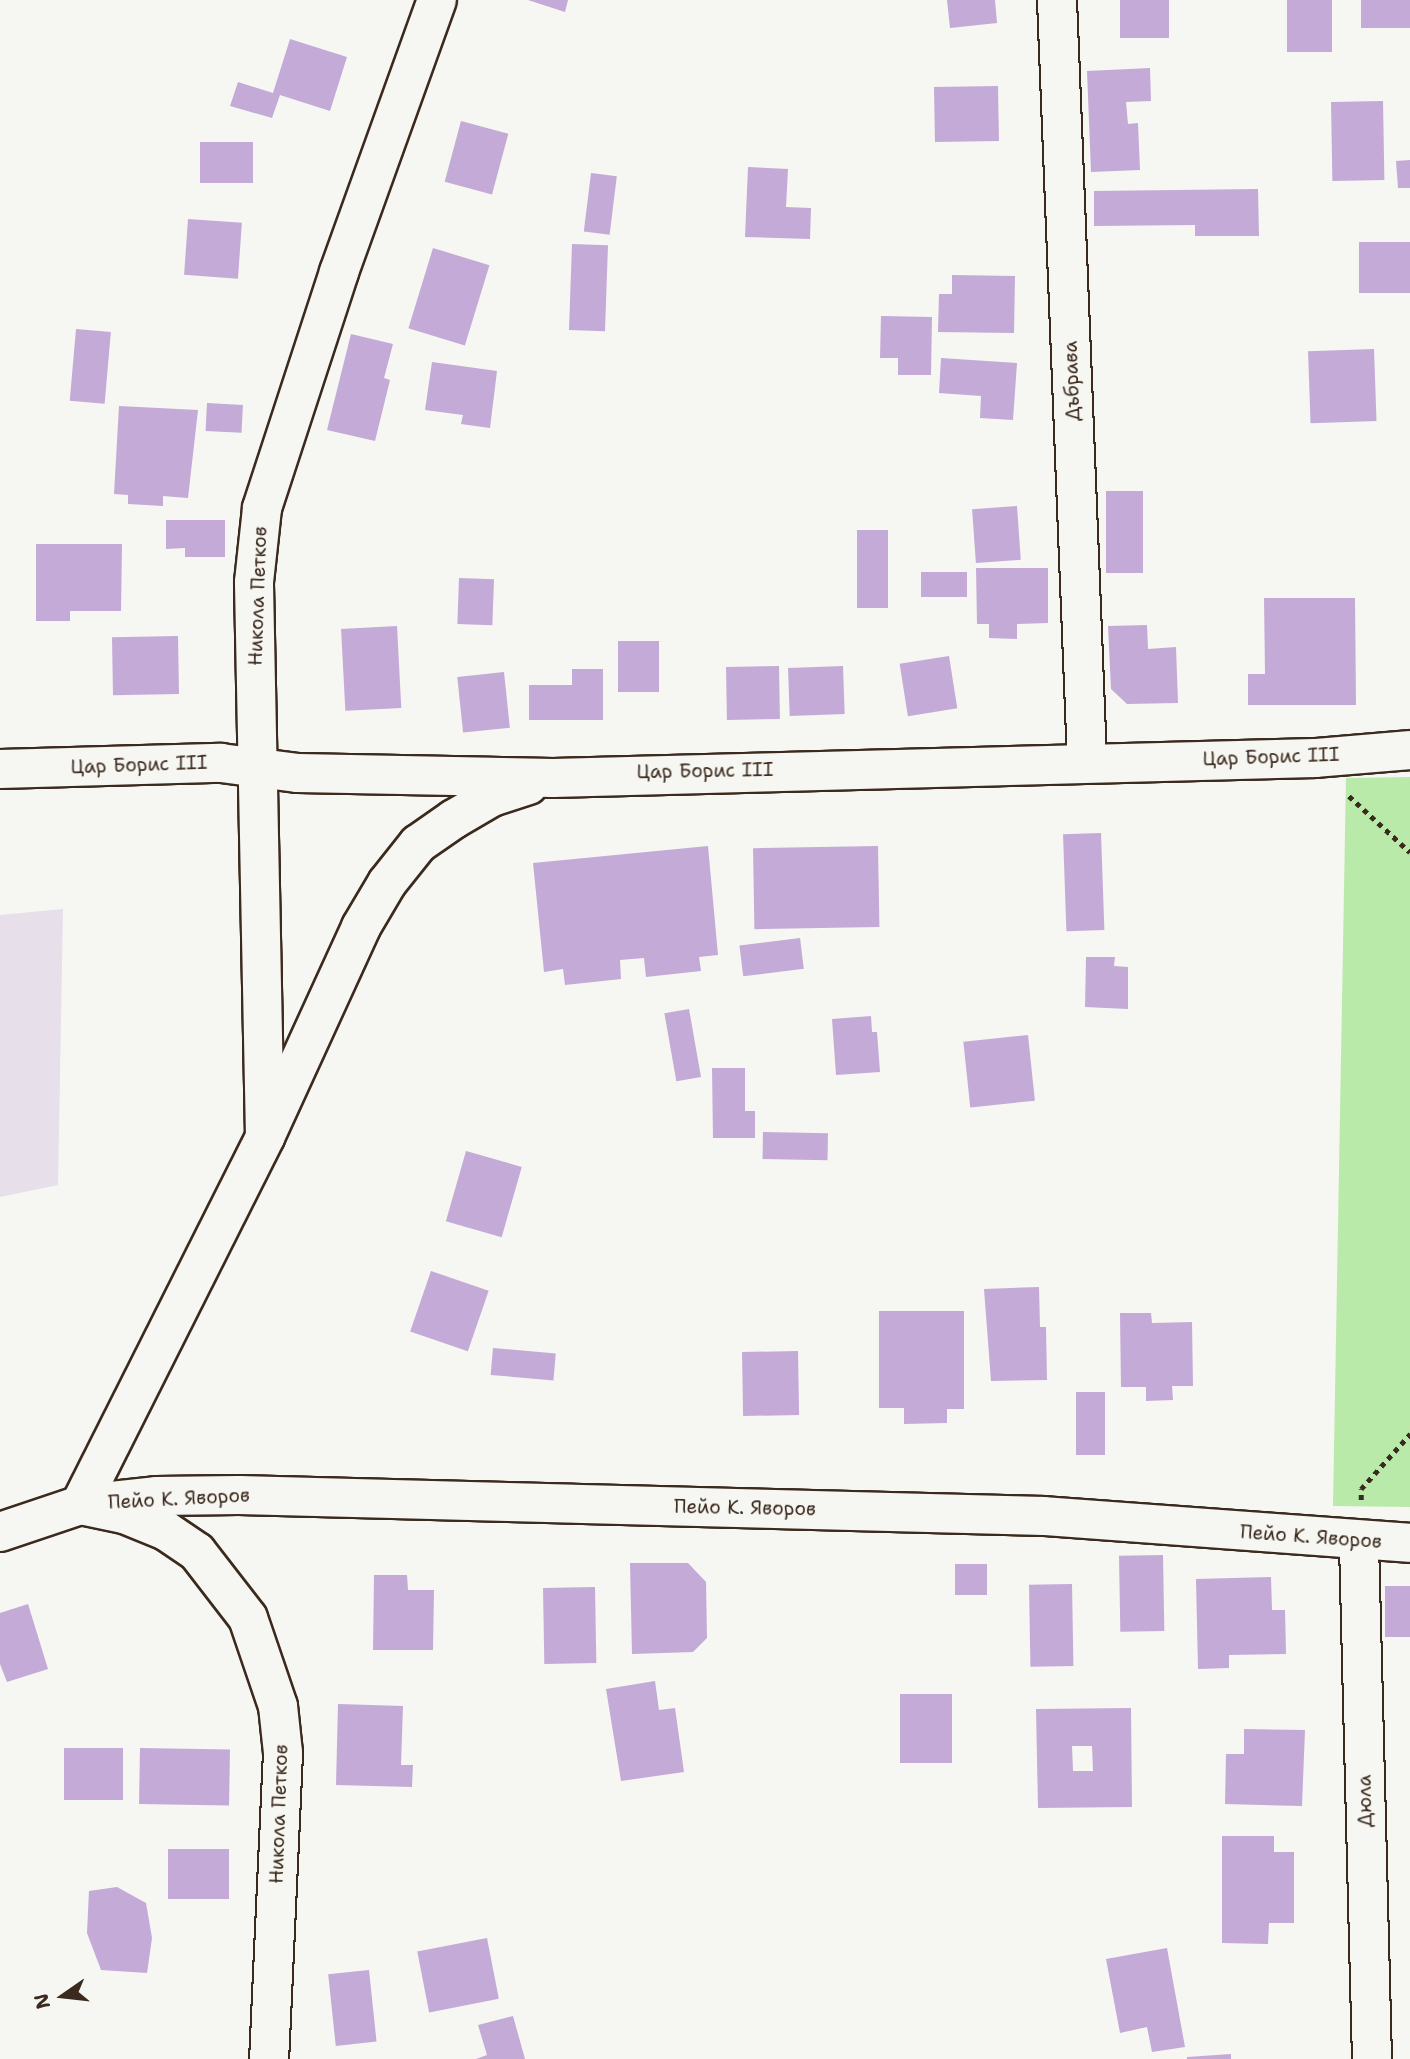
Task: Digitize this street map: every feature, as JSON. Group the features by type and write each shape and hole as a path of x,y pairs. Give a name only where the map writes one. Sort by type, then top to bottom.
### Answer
{"street":[{"name":"Никола Петков","path":"265,1137 254,582 261,508 339,272 437,0"},
{"name":"Дъбрава","path":"1057,0 1087,761"},
{"name":"Цар Борис III","path":"0,769 220,763 298,773 553,778 1087,761 1315,758 1410,750"},
{"path":"0,1532 80,1505 265,1137 361,927 418,844 492,797 553,778"},
{"name":"Пейо К. Яворов","path":"80,1505 156,1496 239,1495 1044,1516 1359,1542 1410,1543"},
{"name":"Никола Петков","path":"80,1505 124,1514 166,1531 197,1552 248,1618 266,1660 284,1753 269,2059"},
{"name":"Дюла","path":"1359,1542 1372,2059"}],"path":[{"path":"1315,758 1410,852"},
{"path":"1359,1542 1361,1489 1410,1434"}],"shaded area":[{"path":"63,909 58,1185 0,1197 0,915"}],"green space":[{"path":"1410,777 1410,1507 1333,1506 1346,778"}],"building":[{"path":"528,0 568,0 565,12"},
{"path":"947,0 995,0 997,23 950,28"},
{"path":"1120,0 1169,0 1169,38 1120,38"},
{"path":"1287,0 1332,0 1332,52 1287,52"},
{"path":"1361,0 1410,0 1410,28 1361,28"},
{"path":"290,39 347,57 330,111 280,95 272,118 230,106 238,82 273,93"},
{"path":"1150,68 1151,101 1126,102 1128,124 1138,123 1140,170 1091,172 1087,71"},
{"path":"998,86 999,141 935,142 934,87"},
{"path":"1383,101 1384,180 1332,181 1331,102"},
{"path":"461,121 508,134 492,195 445,182"},
{"path":"200,142 253,142 253,183 200,183"},
{"path":"1410,160 1410,188 1398,188 1396,161"},
{"path":"748,167 788,169 786,207 811,208 810,239 745,237"},
{"path":"591,173 617,176 610,235 584,232"},
{"path":"1258,189 1259,236 1195,236 1195,225 1094,226 1094,191"},
{"path":"188,219 242,223 238,279 184,275"},
{"path":"1359,242 1410,242 1410,293 1359,293"},
{"path":"572,244 608,245 605,331 569,330"},
{"path":"433,248 489,265 465,346 408,328"},
{"path":"952,275 1015,276 1014,333 938,332 939,294 952,294"},
{"path":"881,316 932,317 931,375 898,375 898,358 880,358"},
{"path":"76,329 111,332 105,404 70,401"},
{"path":"351,334 393,344 384,378 390,380 375,441 327,430"},
{"path":"1374,349 1377,421 1311,423 1308,351"},
{"path":"941,358 1017,363 1013,420 980,418 981,396 939,393"},
{"path":"432,362 497,371 490,428 461,424 463,415 425,410"},
{"path":"207,403 243,405 241,433 206,431"},
{"path":"119,406 198,410 188,498 163,496 163,506 128,504 128,495 114,494"},
{"path":"1106,491 1143,491 1143,573 1106,573"},
{"path":"1017,506 1021,560 976,563 972,509"},
{"path":"166,520 225,520 225,557 185,557 185,548 166,549"},
{"path":"857,530 888,530 888,608 857,608"},
{"path":"36,544 122,544 121,611 70,611 70,621 36,621"},
{"path":"976,568 1048,568 1048,623 1017,624 1017,639 989,638 989,624 977,624"},
{"path":"921,572 967,572 967,597 921,597"},
{"path":"459,578 494,579 492,625 457,624"},
{"path":"1264,598 1355,598 1356,705 1248,705 1248,674 1265,674"},
{"path":"1147,625 1148,649 1176,647 1178,703 1127,704 1111,689 1108,626"},
{"path":"397,626 401,708 345,711 341,629"},
{"path":"178,636 179,694 113,695 112,637"},
{"path":"618,641 659,641 659,692 618,692"},
{"path":"949,656 957,708 908,716 900,664"},
{"path":"779,666 780,719 727,720 726,667"},
{"path":"843,666 845,714 790,716 788,668"},
{"path":"572,669 603,669 603,720 529,720 529,685 572,685"},
{"path":"504,672 510,728 463,733 457,677"},
{"path":"1101,833 1104,930 1066,931 1063,834"},
{"path":"708,846 718,955 699,957 701,971 646,977 644,958 620,960 621,979 565,985 563,969 544,972 533,863"},
{"path":"878,846 879,927 754,929 753,848"},
{"path":"800,938 804,969 743,976 739,945"},
{"path":"1086,957 1115,957 1114,966 1128,967 1128,1009 1085,1007"},
{"path":"689,1009 701,1077 676,1081 664,1013"},
{"path":"871,1016 872,1032 877,1032 880,1072 836,1075 832,1019"},
{"path":"1028,1035 1035,1101 970,1107 963,1042"},
{"path":"712,1068 745,1068 745,1111 755,1111 755,1138 713,1138"},
{"path":"763,1132 828,1133 828,1160 763,1159"},
{"path":"466,1151 522,1167 502,1237 446,1221"},
{"path":"431,1271 489,1291 468,1351 410,1332"},
{"path":"1039,1287 1040,1327 1046,1327 1047,1380 991,1381 984,1289"},
{"path":"879,1311 964,1311 964,1409 947,1409 947,1423 904,1424 904,1408 879,1408"},
{"path":"1120,1313 1151,1313 1152,1323 1192,1322 1193,1386 1172,1386 1173,1400 1146,1401 1146,1387 1121,1387"},
{"path":"493,1348 556,1353 553,1380 491,1375"},
{"path":"798,1351 799,1415 743,1416 742,1352"},
{"path":"1076,1392 1105,1392 1105,1455 1076,1455"},
{"path":"1163,1555 1164,1631 1120,1632 1119,1556"},
{"path":"630,1563 688,1563 706,1582 707,1638 693,1652 632,1654"},
{"path":"955,1564 987,1564 987,1595 955,1595"},
{"path":"374,1575 407,1575 408,1590 434,1590 433,1650 373,1650"},
{"path":"1271,1577 1272,1610 1285,1610 1286,1654 1229,1655 1229,1668 1198,1669 1196,1579"},
{"path":"1072,1584 1073,1666 1030,1667 1029,1585"},
{"path":"1385,1586 1410,1586 1410,1637 1385,1637"},
{"path":"595,1587 596,1663 544,1664 543,1588"},
{"path":"28,1604 48,1669 7,1682 0,1664 0,1613"},
{"path":"655,1681 659,1710 675,1708 684,1772 621,1781 606,1689"},
{"path":"900,1694 952,1694 952,1763 900,1763"},
{"path":"338,1704 403,1706 401,1765 413,1765 412,1787 336,1785"},
{"path":"1131,1708 1132,1807 1038,1808 1036,1709","holes":["1072,1746 1092,1746 1093,1771 1073,1771"]},
{"path":"1244,1729 1305,1730 1302,1806 1225,1804 1226,1754 1244,1754"},
{"path":"64,1748 123,1748 123,1800 64,1800"},
{"path":"140,1748 230,1750 229,1806 139,1804"},
{"path":"1222,1836 1274,1836 1274,1852 1294,1852 1294,1923 1269,1923 1268,1944 1222,1943"},
{"path":"168,1849 229,1849 229,1899 168,1899"},
{"path":"117,1887 146,1903 152,1938 147,1973 101,1970 87,1933 89,1891"},
{"path":"487,1938 499,1999 429,2012 417,1952"},
{"path":"1167,1948 1185,2047 1152,2052 1147,2027 1120,2033 1106,1959"},
{"path":"369,1970 377,2042 336,2046 328,1974"},
{"path":"513,2016 525,2059 476,2059 487,2055 478,2025"},
{"path":"1231,2054 1231,2059 1187,2059 1187,2057"}]}
